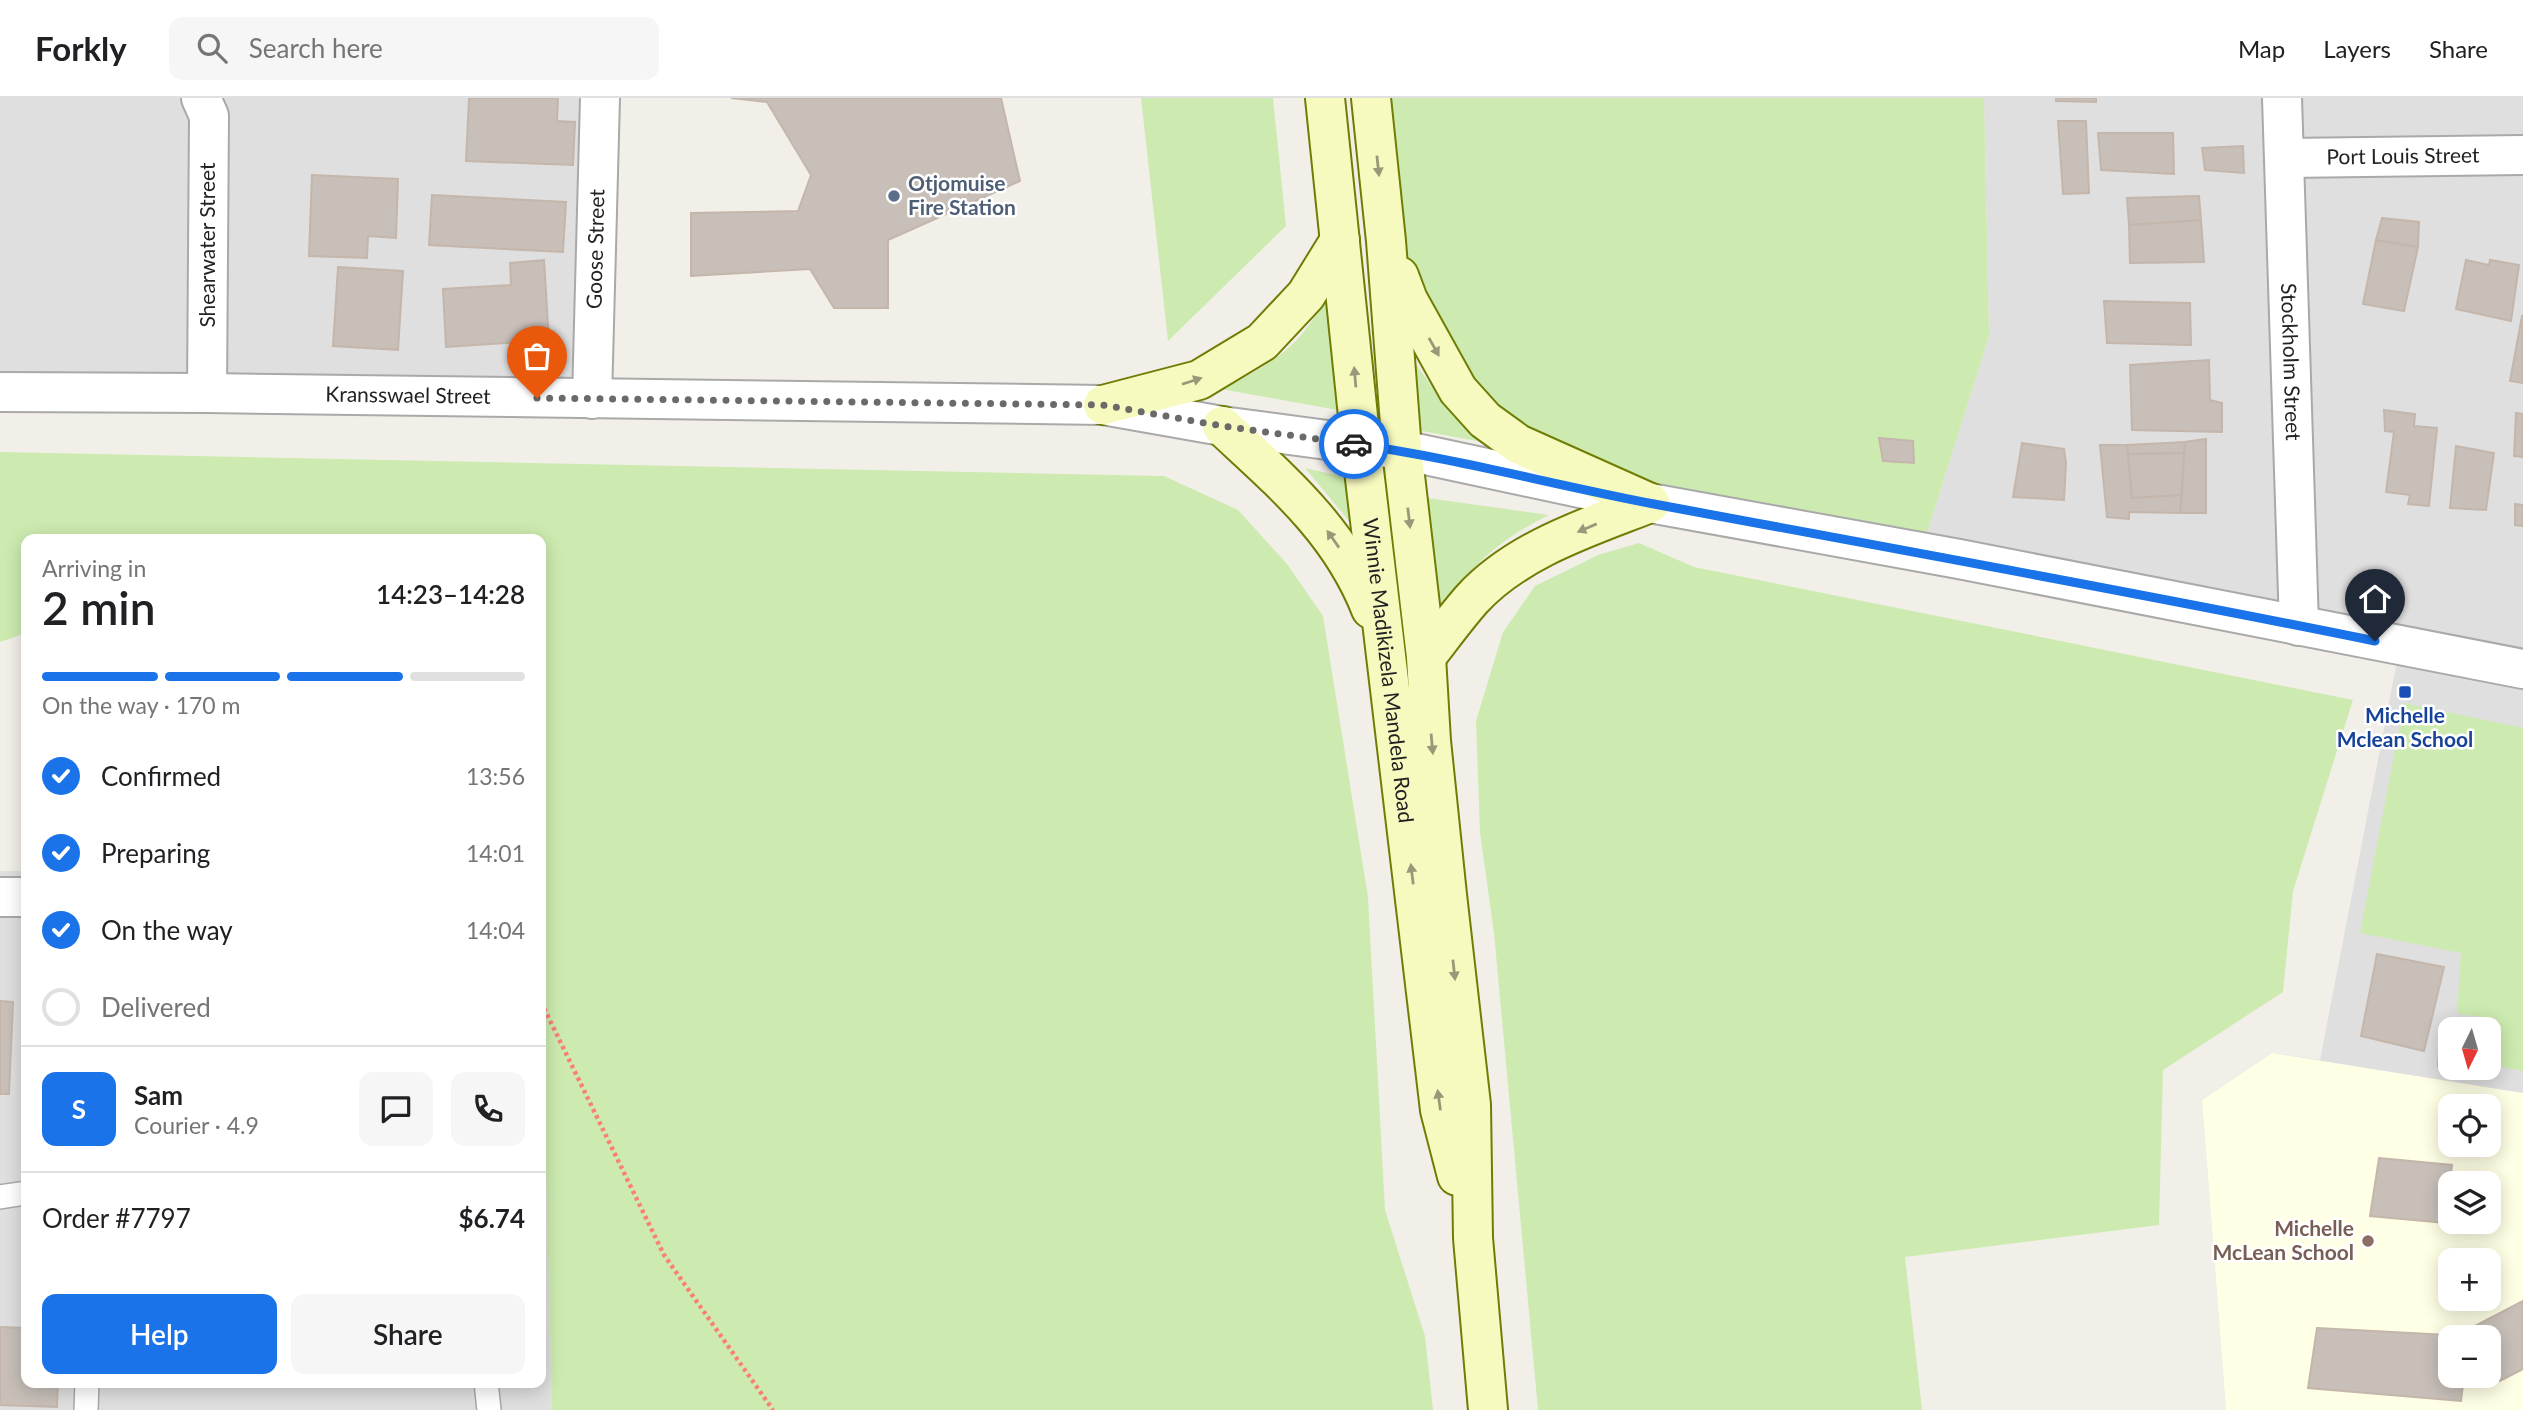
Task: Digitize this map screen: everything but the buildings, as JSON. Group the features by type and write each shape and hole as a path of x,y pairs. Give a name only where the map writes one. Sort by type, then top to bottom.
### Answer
{"main road":[{"name":"Winnie Madikizela Mandela Road","path":"1325,98 1361,445 1440,1110 1473,1238"},
{"name":"Winnie Madikizela Mandela Road","path":"1371,98 1386,241 1402,450 1426,657 1431,741 1471,1105 1473,1238 1488,1410"},
{"path":"1103,405 1199,380 1262,342 1306,295 1340,240"},
{"path":"1386,241 1414,311 1458,390 1485,420 1518,444 1650,503"},
{"path":"1222,426 1319,519 1340,549 1367,598 1385,643"},
{"path":"1426,657 1472,599 1494,578 1537,551 1650,503"}],"street":[{"name":"Shearwater Street","path":"201,98 209,116 207,393"},
{"name":"Goose Street","path":"592,399 600,98"},
{"name":"Stockholm Street","path":"2282,98 2300,626"},
{"name":"Port Louis Street","path":"2284,158 2523,155"},
{"name":"Kransswael Street","path":"0,392 1103,405 1222,426 1402,450 1650,503 1959,559 2523,669"},
{"path":"0,897 21,897"}],"lane":[{"path":"0,1197 21,1194"},
{"path":"86,1410 87,1388"},
{"path":"487,1388 489,1410"}],"path":[{"path":"546,1012 664,1255 773,1410"}],"shaded area":[{"path":"0,98 605,98 592,399 0,392"},
{"path":"1984,98 2523,98 2523,1410 2226,1410 2202,1100 2272,1053 2320,1060 2400,646 1921,552 1989,336"},
{"path":"0,871 21,871 21,1388 546,1388 546,1168 552,1410 0,1410"},
{"name":"Michelle McLean School","path":"2272,1053 2523,1093 2523,1410 2226,1410 2202,1100"}],"green space":[{"path":"1141,98 1273,98 1286,226 1168,341"},
{"path":"1371,98 1984,98 1989,336 1921,552 1650,503 1518,444 1408,300"},
{"path":"1327,296 1343,411 1221,389 1256,371 1288,348 1309,325"},
{"path":"1404,346 1440,397 1482,442 1411,429"},
{"path":"0,452 1164,476 1238,510 1287,564 1323,616 1368,897 1385,1210 1425,1336 1433,1410 552,1410 546,1168 546,534 21,534 21,635 0,642"},
{"path":"1305,468 1349,478 1362,540 1345,516"},
{"path":"1420,497 1549,515 1513,536 1481,561 1455,591 1433,626"},
{"path":"1639,543 1694,567 2353,700 2293,891 2283,992 2163,1070 2159,1225 1905,1257 1922,1410 1538,1410 1494,933 1480,833 1476,721 1503,632 1535,586 1598,555"},
{"path":"2404,703 2523,728 2523,1071 2501,1067 2501,1017 2457,1014 2461,953 2360,933"}],"way so far":[{"path":"537,398 1103,405 1222,426 1354,444"}],"place":[{"name":"Otjomuise Fire Station","path":"894,196"},
{"name":"Michelle Mclean School","path":"2405,692"},
{"name":"Michelle McLean School","path":"2368,1241"}],"route":[{"path":"1354,444 1402,450 1650,503 1959,559 2375,641"}]}
